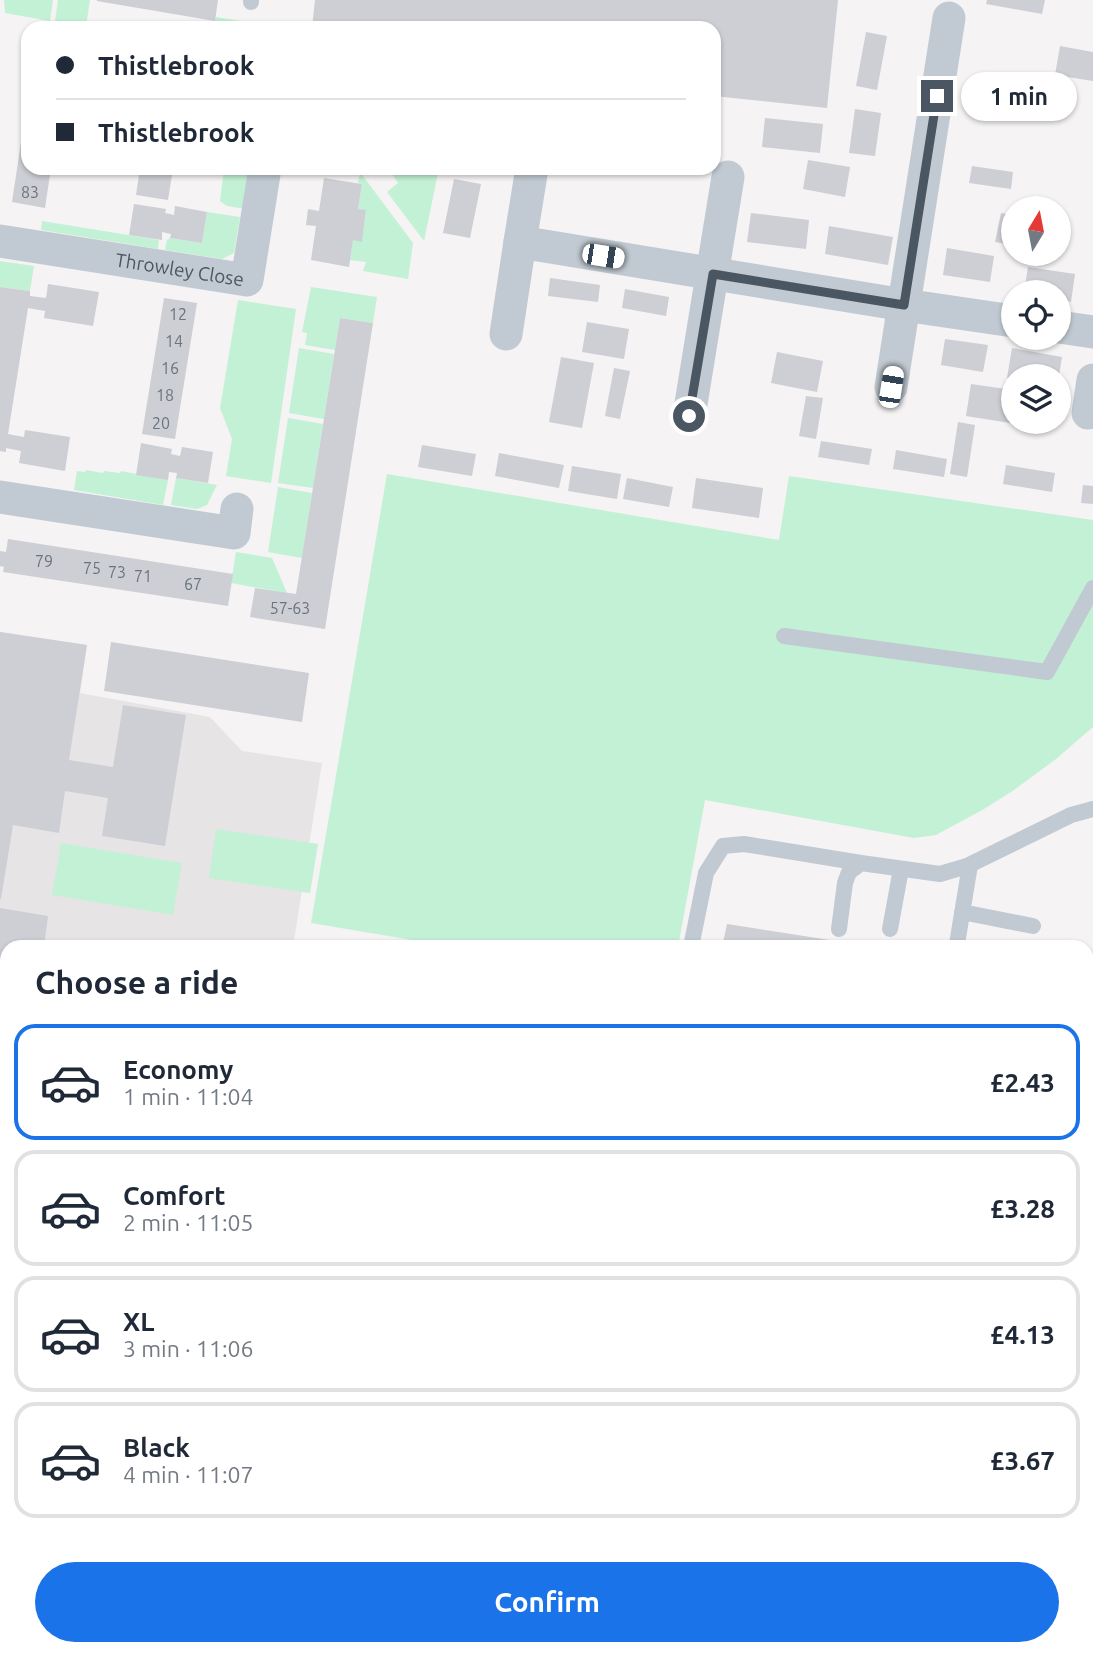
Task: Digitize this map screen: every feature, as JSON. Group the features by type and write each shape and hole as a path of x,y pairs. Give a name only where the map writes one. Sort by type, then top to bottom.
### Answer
{"street":[{"path":"891,387 949,18"},
{"name":"Throwley Close","path":"0,241 247,280 264,175"},
{"path":"506,334 531,175"},
{"path":"689,416 728,177"},
{"path":"520,242 1001,319"},
{"path":"1071,329 1093,332"},
{"path":"1088,413 1093,380"},
{"path":"0,497 234,533 237,509"}],"lane":[{"path":"784,636 1047,672 1093,588"},
{"path":"692,940 706,873 723,846 744,844 940,874 970,864 1071,815 1093,809"},
{"path":"839,929 845,883 849,872 861,863"},
{"path":"958,940 970,864"},
{"path":"890,929 901,869"},
{"path":"962,912 1033,926"}],"shaded area":[{"path":"0,632 87,645 80,693 210,717 242,751 322,763 294,940 0,940"}],"green space":[{"path":"4,0 53,0 50,21 5,13"},
{"path":"58,0 90,0 87,21 55,21"},
{"path":"216,17 241,21 213,21"},
{"path":"223,175 254,175 246,209 227,206 220,201"},
{"path":"359,175 362,175 413,243 408,279 363,271 366,262 350,260 353,240 362,241 366,211 358,209 362,184 358,183"},
{"path":"393,175 438,175 424,241 387,192 398,183"},
{"path":"207,212 240,217 234,253 222,259 165,250 170,238 202,243"},
{"path":"42,221 159,240 158,249 41,230"},
{"path":"0,261 34,266 30,291 0,287"},
{"path":"311,287 377,297 373,323 340,318 335,350 305,345 307,333 302,332"},
{"path":"238,300 296,309 271,483 226,476 232,439 220,408"},
{"path":"299,348 334,354 324,419 289,413"},
{"path":"288,418 323,424 313,488 278,483"},
{"path":"77,471 103,473 121,471 168,480 163,505 74,490"},
{"path":"387,474 779,540 789,476 1093,520 1093,727 1014,790 936,835 914,838 705,800 679,940 412,940 311,923"},
{"path":"176,478 217,485 207,505 197,509 171,505"},
{"path":"278,487 312,493 302,558 268,552"},
{"path":"236,552 272,558 287,593 231,583"},
{"path":"216,829 318,844 310,893 209,878"},
{"path":"61,843 182,863 173,915 52,895"}],"building":[{"path":"97,0 218,0 215,21"},
{"path":"315,0 838,0 827,108 721,97 721,21 313,21"},
{"path":"987,0 1045,0 1042,14 986,4"},
{"path":"866,32 887,36 877,90 856,86"},
{"path":"1060,46 1093,52 1093,81 1055,75"},
{"path":"855,109 881,113 875,156 849,153"},
{"path":"765,118 823,124 820,153 762,147"},
{"path":"21,142 21,175 50,175 45,208 12,202"},
{"path":"808,160 850,167 845,197 803,189"},
{"path":"972,166 1013,172 1011,189 969,183"},
{"path":"139,175 172,175 168,200 136,195"},
{"path":"324,178 362,184 358,209 366,210 362,242 353,240 349,267 311,260 316,226 306,225 308,209 319,211"},
{"path":"454,179 481,184 470,238 443,233"},
{"path":"134,204 166,209 165,213 174,215 175,206 207,212 202,243 170,238 171,234 162,232 162,240 129,235"},
{"path":"751,213 809,220 806,249 747,242"},
{"path":"1001,213 1001,243 995,242"},
{"path":"829,226 893,237 888,265 825,254"},
{"path":"947,248 994,256 990,282 943,275"},
{"path":"1028,267 1075,274 1071,302 1071,280 1026,280"},
{"path":"550,278 600,285 598,302 548,296"},
{"path":"48,284 99,292 93,326 44,318 45,311 28,308 8,434 24,437 25,430 70,437 65,471 19,463 21,451 6,448 6,452 0,451 0,287 30,291 30,296 46,298"},
{"path":"625,289 669,297 666,316 622,308"},
{"path":"164,298 197,303 175,439 142,434"},
{"path":"340,318 373,323 325,629 250,617 255,588 296,594"},
{"path":"587,322 629,329 624,359 582,352"},
{"path":"945,339 988,345 983,372 941,365"},
{"path":"1012,350 1062,357 1061,364 1009,364"},
{"path":"777,352 823,361 817,392 771,383"},
{"path":"561,357 594,363 582,428 549,422"},
{"path":"614,368 630,371 620,419 605,416"},
{"path":"971,384 1001,388 1001,422 966,416"},
{"path":"806,396 823,398 816,439 799,436"},
{"path":"958,422 975,425 967,477 950,474"},
{"path":"821,441 872,449 869,465 818,457"},
{"path":"141,443 172,449 171,454 180,456 182,447 213,452 208,483 176,478 177,473 169,472 168,480 136,475"},
{"path":"422,445 476,454 472,476 418,467"},
{"path":"896,450 947,459 944,477 893,469"},
{"path":"499,453 564,465 559,488 495,476"},
{"path":"1006,465 1055,473 1052,492 1003,484"},
{"path":"572,466 621,474 617,499 568,491"},
{"path":"627,478 673,487 669,507 623,499"},
{"path":"696,478 763,488 759,518 692,508"},
{"path":"1083,485 1093,486 1093,504 1081,503"},
{"path":"8,539 233,574 228,606 3,572 4,567 0,566 0,551 6,552"},
{"path":"0,632 87,645 69,760 113,767 123,705 186,715 165,846 102,836 108,798 65,791 59,833 13,825 0,899"},
{"path":"111,642 309,673 302,722 104,691"},
{"path":"0,908 48,916 45,940 0,940"},
{"path":"727,924 830,940 724,940"}],"route":[{"path":"689,416 713,274 904,305 937,96"}]}
